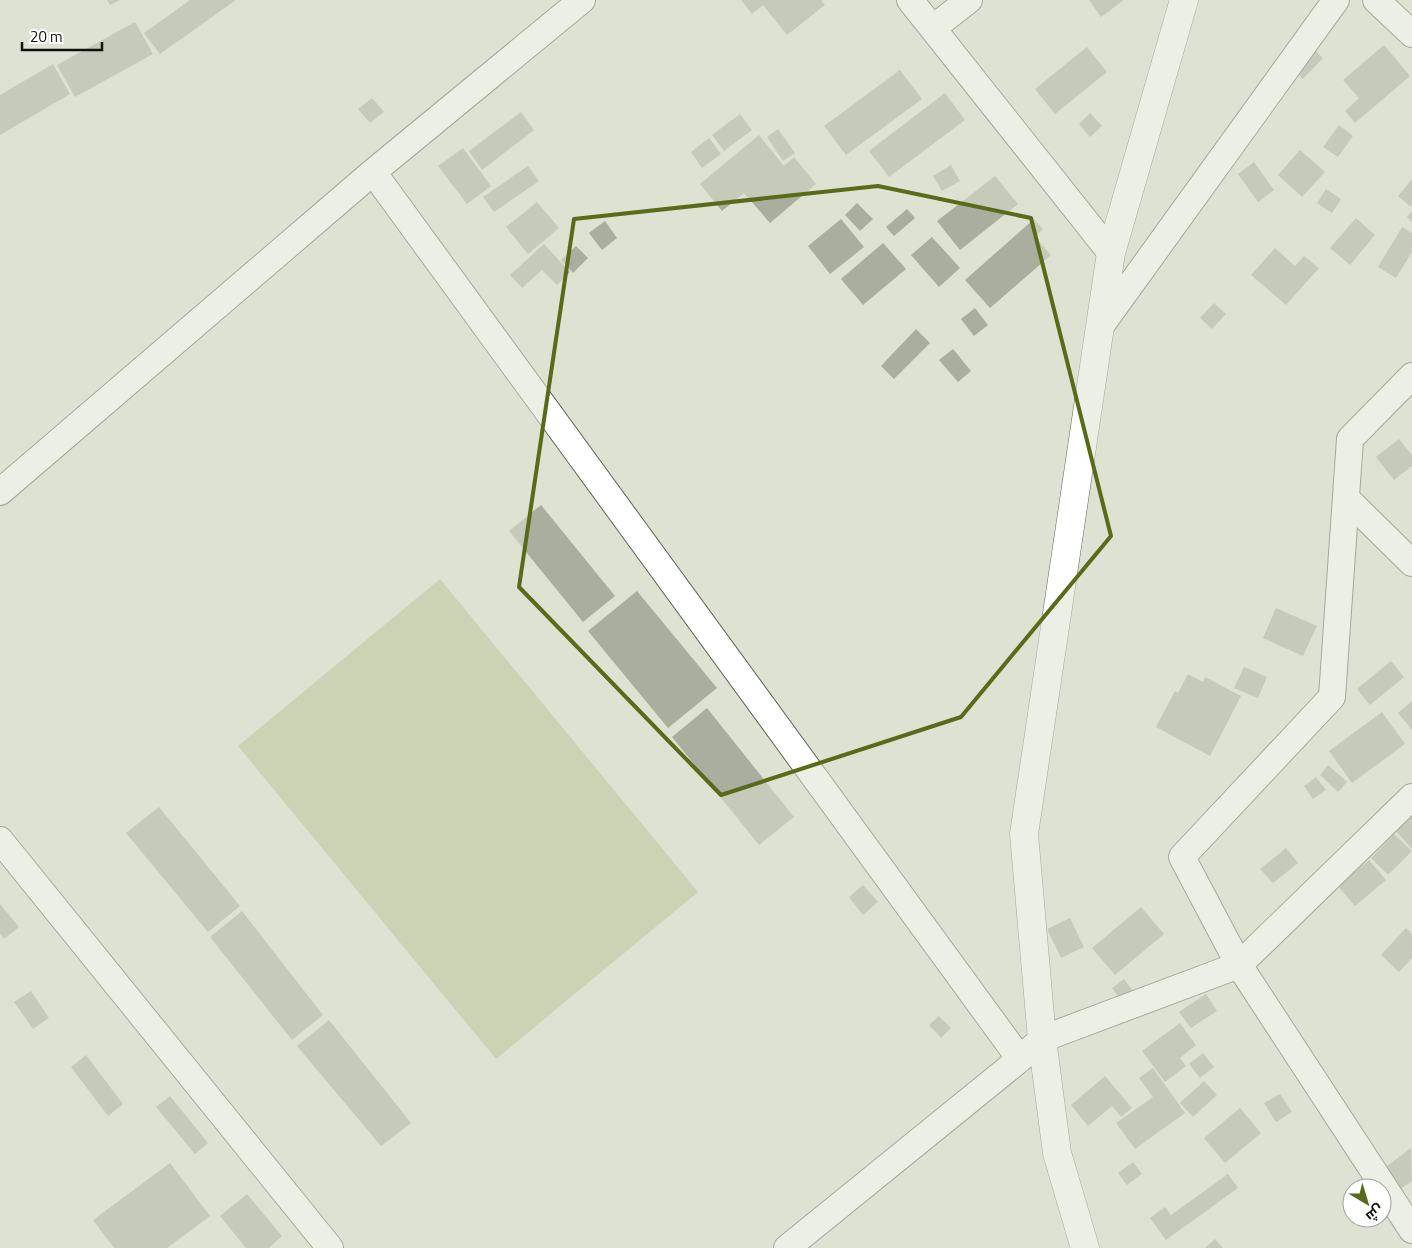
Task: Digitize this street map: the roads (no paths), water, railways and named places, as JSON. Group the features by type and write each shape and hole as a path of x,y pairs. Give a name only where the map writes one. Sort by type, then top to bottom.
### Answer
{"highway":[{"path":"1085,1248 1057,1153 1042,1038 1024,834 1111,253 1184,0"}],"street":[{"path":"0,492 373,172 582,0"},
{"path":"910,0 1111,253"},
{"path":"933,28 969,0"},
{"path":"1100,327 1336,0"},
{"path":"1376,0 1412,34"},
{"path":"373,172 1020,1059"},
{"path":"1412,376 1350,439 1332,697 1182,857 1239,965 1412,1230"},
{"path":"1346,498 1412,563"},
{"path":"787,1248 1020,1059 1042,1038 1239,965 1412,797"},
{"path":"0,840 330,1248"}]}
